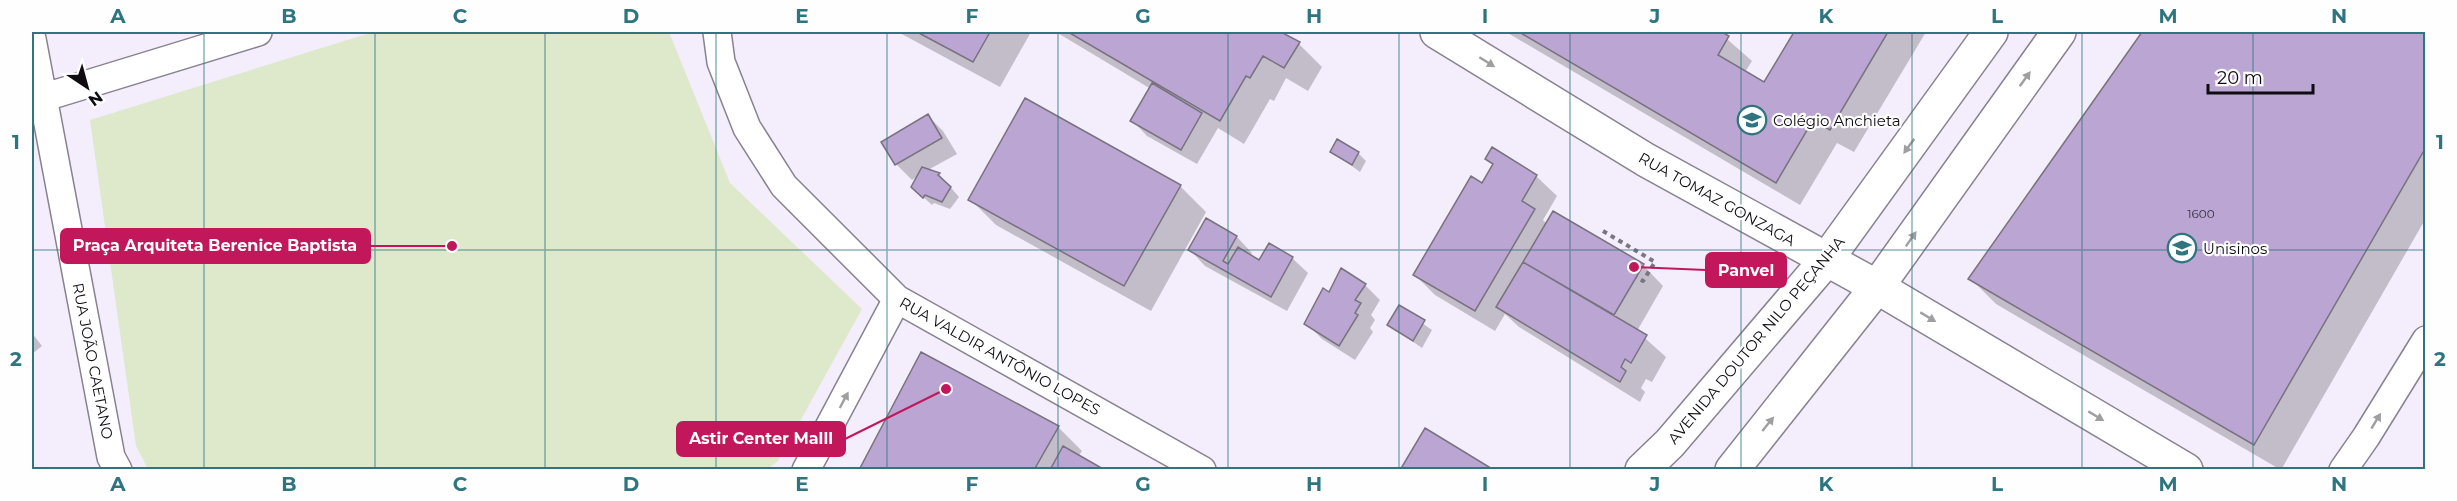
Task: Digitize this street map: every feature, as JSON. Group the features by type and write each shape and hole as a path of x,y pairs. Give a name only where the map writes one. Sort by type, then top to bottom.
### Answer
{"main road":[{"name":"RUA TOMAZ GONZAGA","path":"1437,32 1646,160 1878,287 2186,470"},
{"name":"AVENIDA DOUTOR NILO PEÇANHA","path":"1642,470 1670,442 1827,259 1991,32"},
{"path":"1732,470 1878,287 2059,32"}],"street":[{"path":"42,98 258,32"},
{"name":"RUA VALDIR ANTÔNIO LOPES","path":"717,32 721,62 747,129 784,186 897,299 1202,470"},
{"name":"RUA JOÃO CAETANO","path":"32,39 111,457 118,470"},
{"path":"806,470 897,299"},
{"path":"2343,470 2426,340"}],"path":[{"path":"1603,231 1655,262 1643,281 1636,277"}],"green space":[{"path":"373,32 669,32 730,183 862,309 778,461 766,470 148,469 136,446 90,120"}],"building":[{"path":"917,32 990,32 973,62"},
{"path":"1068,32 1281,32 1300,42 1284,68 1263,56 1250,78 1246,76 1220,121"},
{"name":"Colégio Anchieta","path":"1519,32 1722,32 1729,36 1718,55 1764,82 1794,32 1888,32 1830,130 1813,120 1776,183"},
{"name":"Unisinos","path":"2142,32 2426,32 2426,147 2254,445 1968,279"},
{"path":"1152,83 1202,113 1181,150 1130,121"},
{"path":"1025,98 1181,185 1124,286 968,200"},
{"path":"928,114 942,138 895,165 881,142"},
{"path":"1337,139 1359,152 1352,165 1330,152"},
{"path":"1492,147 1537,175 1522,201 1535,209 1475,311 1413,275 1471,176 1482,183 1493,164 1485,159"},
{"path":"922,167 940,173 938,175 951,187 942,202 925,195 923,198 911,187"},
{"path":"1553,211 1644,264 1614,315 1523,262"},
{"path":"1206,218 1237,236 1223,261 1228,264 1238,247 1259,260 1269,243 1293,257 1271,297 1188,250"},
{"path":"1523,262 1647,335 1631,363 1625,359 1621,367 1626,371 1620,382 1496,307"},
{"path":"1341,268 1366,284 1355,300 1361,303 1355,313 1358,315 1339,346 1304,324 1323,288 1329,292"},
{"path":"1399,305 1425,320 1413,341 1387,325"},
{"path":"921,352 1059,426 1034,470 859,470"},
{"path":"1425,428 1494,470 1400,470"},
{"path":"1063,446 1105,470 1050,470"}],"place":[{"name":"Colégio Anchieta","path":"1752,120"},
{"name":"Praça Arquiteta Berenice Baptista","path":"452,246"},
{"name":"Unisinos","path":"2182,248"},
{"name":"Panvel","path":"1634,267"},
{"name":"Astir Center Malll","path":"946,389"}]}
